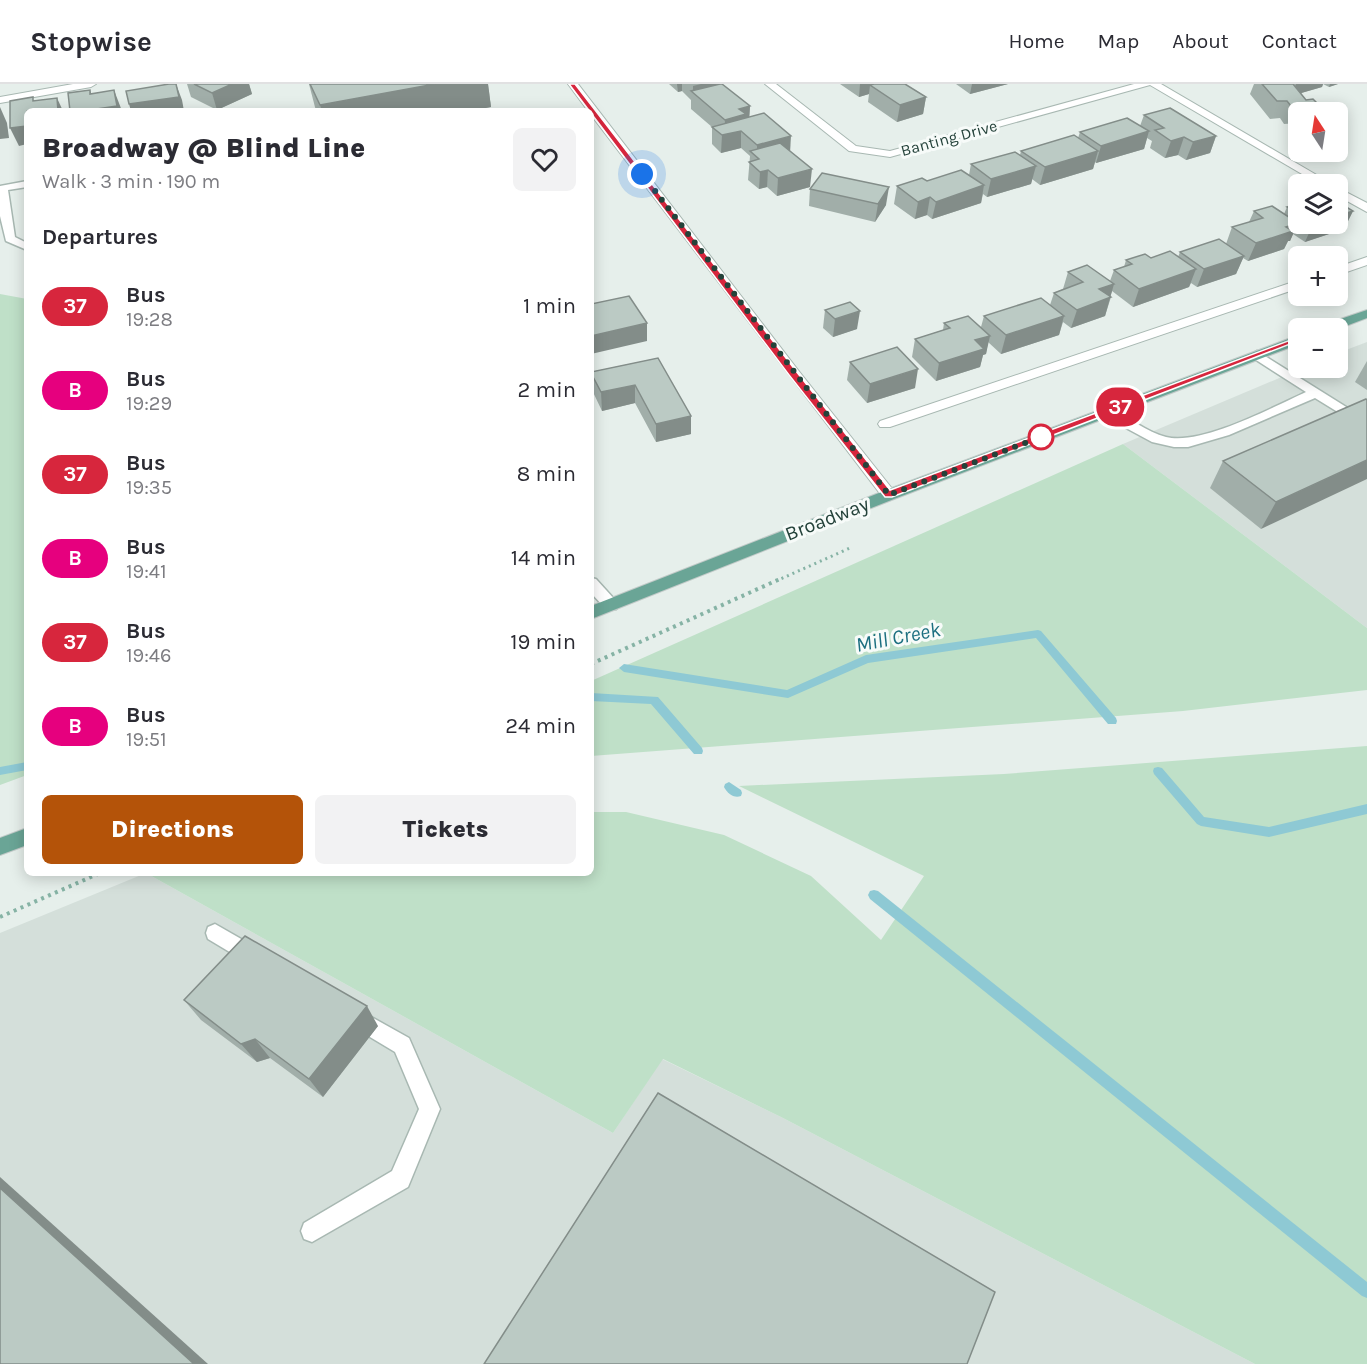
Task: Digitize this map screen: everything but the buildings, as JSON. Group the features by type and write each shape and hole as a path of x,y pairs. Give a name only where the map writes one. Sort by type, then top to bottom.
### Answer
{"main road":[{"path":"1348,321 1367,314"},
{"name":"Broadway","path":"594,612 889,495 1288,343"},
{"path":"0,847 24,837"}],"street":[{"path":"0,100 91,84"},
{"path":"573,84 591,108"},
{"name":"Banting Drive","path":"770,84 853,149 890,154 1145,84"},
{"path":"1154,84 1309,174"},
{"path":"594,112 792,373 889,495"},
{"path":"1348,197 1367,208"},
{"path":"1348,268 1367,261"},
{"path":"885,424 1288,288"}],"lane":[{"path":"24,184 3,188 4,214 10,239 24,245"},
{"path":"1257,355 1367,426"},
{"path":"1108,411 1153,436 1174,443 1207,439 1316,393"},
{"path":"594,586 611,605"},
{"path":"215,933 274,968"},
{"path":"312,1231 400,1179 430,1109 402,1045 343,1010"}],"path":[{"path":"594,662 850,548"},
{"path":"0,917 93,876"}],"shaded area":[{"path":"1367,342 1367,628 1123,444 1288,374 1288,378 1348,378 1348,349"},
{"path":"139,876 151,876 613,1133 662,1059 783,1118 1255,1364 0,1364 0,933"}],"green space":[{"path":"0,294 24,298 24,776 0,785"},
{"path":"1123,444 1367,628 1367,690 1183,711 594,756 594,680"},
{"path":"1367,746 1367,1364 1255,1364 783,1118 663,1059 613,1133 151,876 594,876 594,812 626,812 724,835 811,876 881,940 924,876 739,786 1004,774"}],"waterway":[{"name":"Mill Creek","path":"624,668 788,694 866,659 1038,634 1112,721"},
{"path":"594,697 654,700 698,751"},
{"path":"0,771 24,767"},
{"name":"Mill Creek","path":"1158,771 1201,821 1269,832 1367,809"},
{"path":"729,787 737,793"},
{"path":"874,895 1367,1291"}],"bus line":[{"name":"37","path":"573,84 591,108"},
{"name":"37","path":"594,112 792,373 889,495 1288,343"}],"route":[{"path":"642,174 792,373 889,495 1046,435 1041,437"}]}
